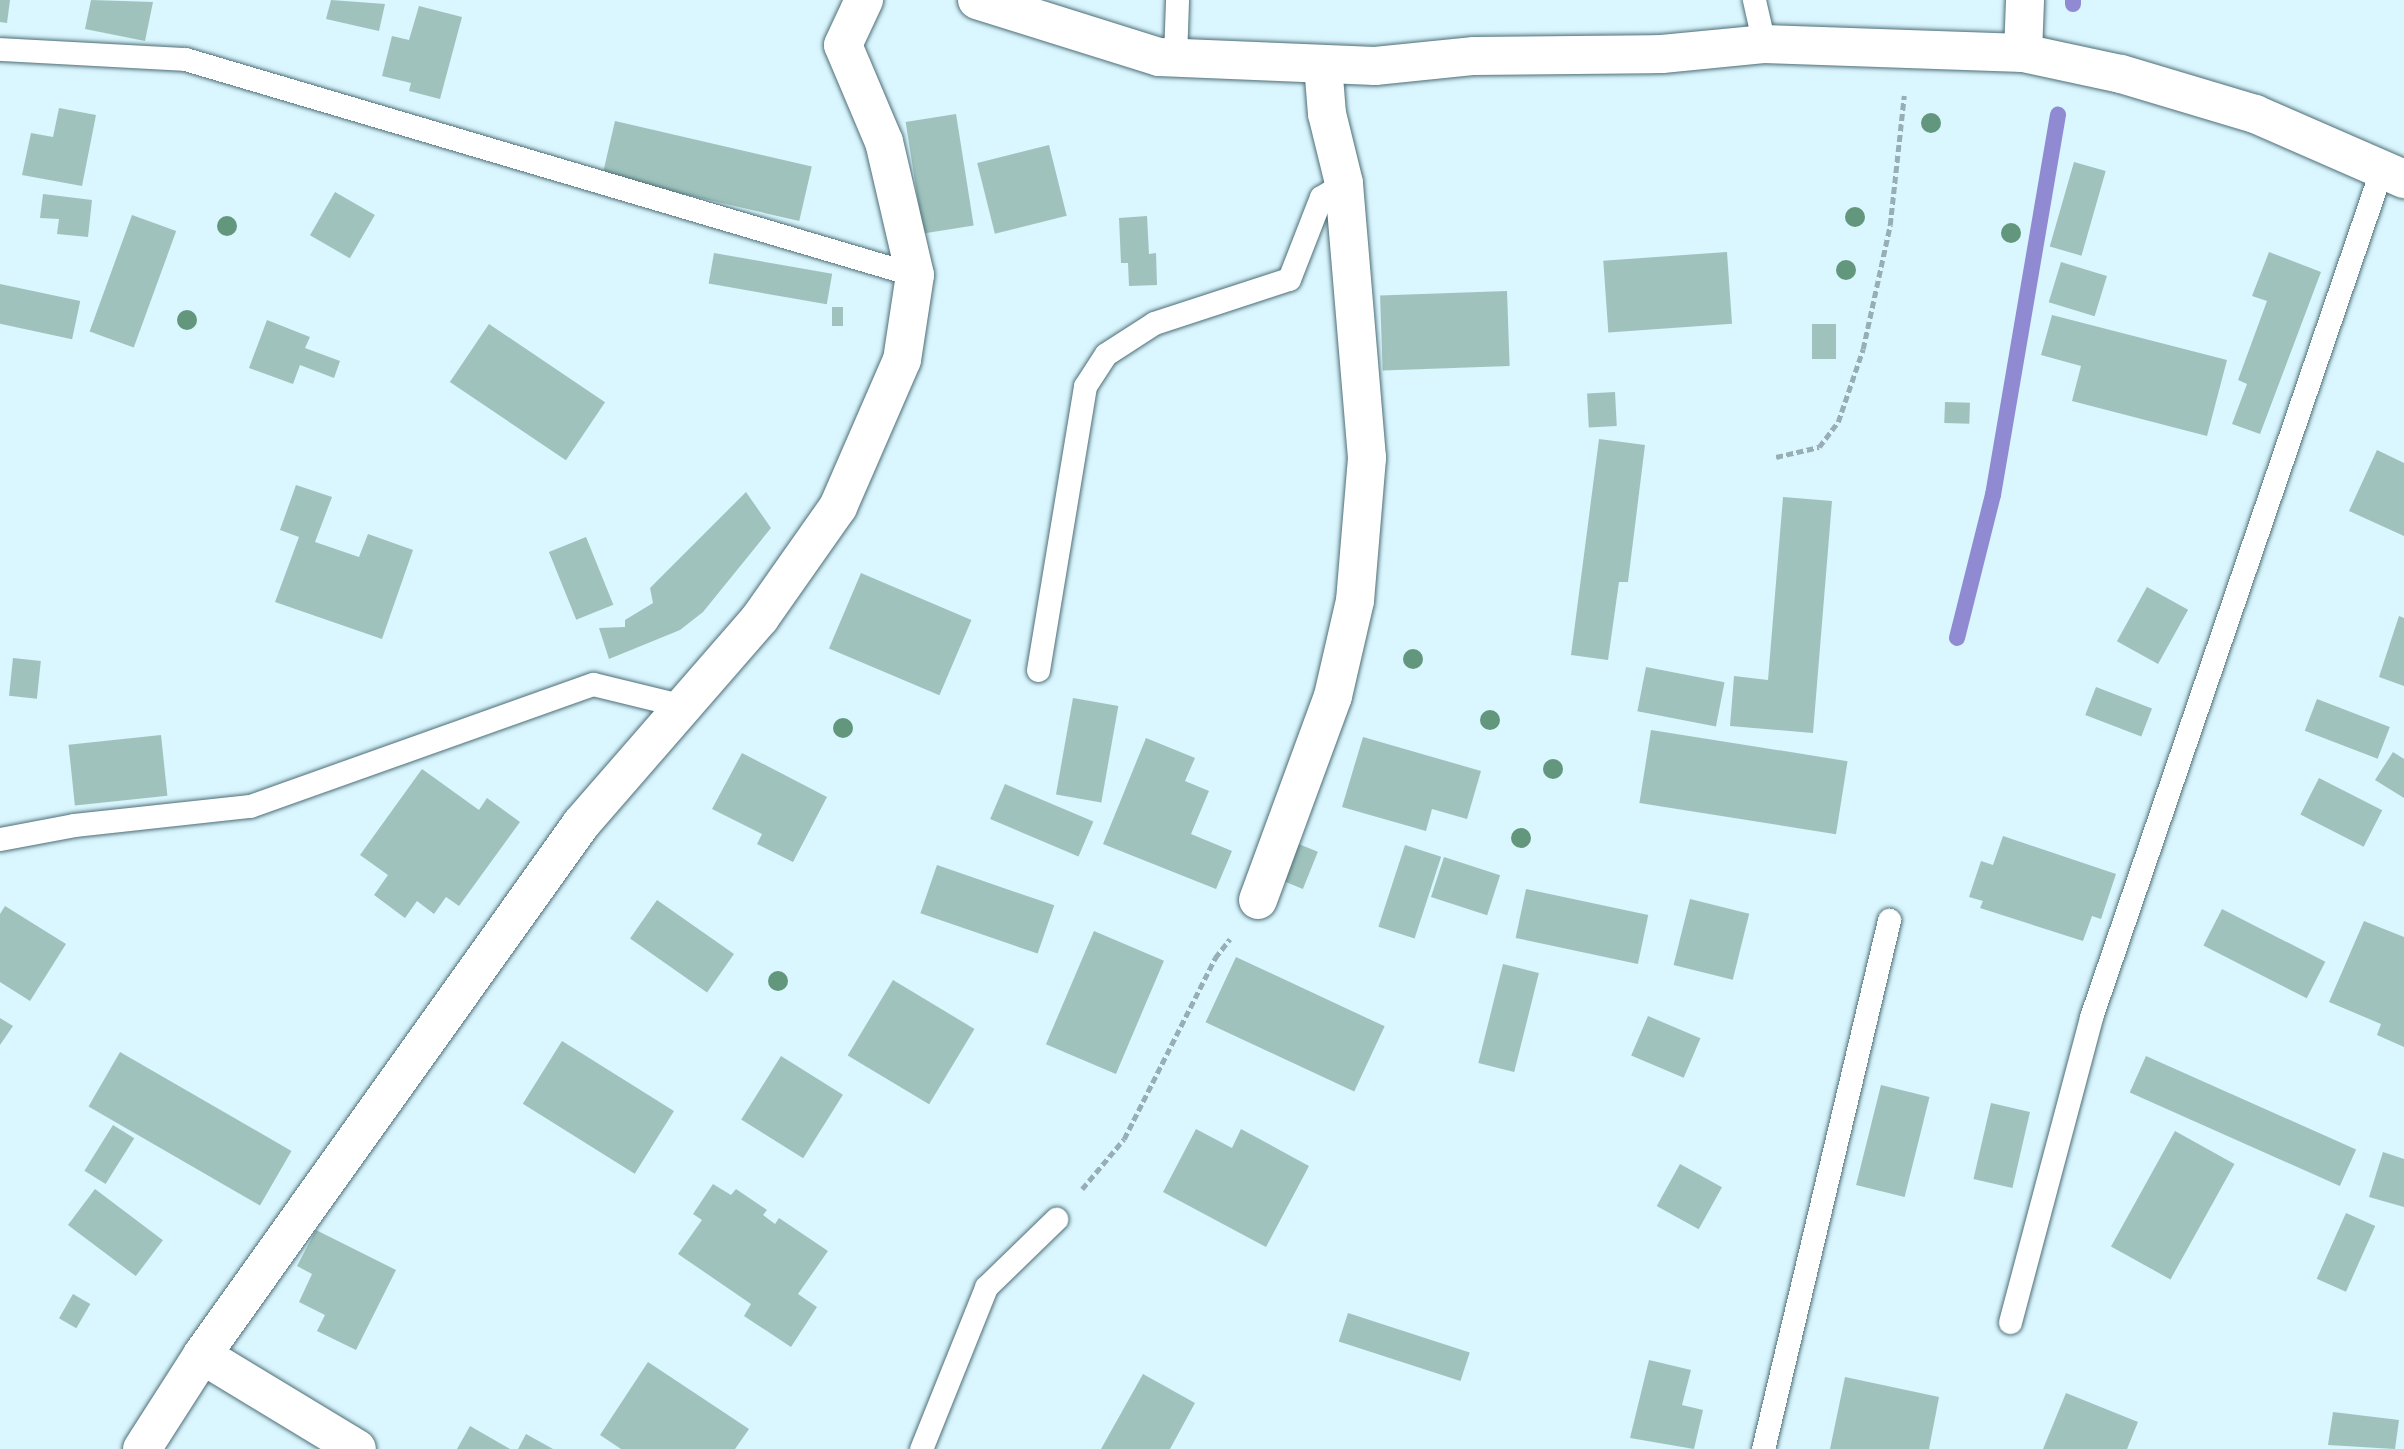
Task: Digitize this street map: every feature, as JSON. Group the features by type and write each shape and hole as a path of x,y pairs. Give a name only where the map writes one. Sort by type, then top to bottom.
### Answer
{"street":[{"path":"142,1449 202,1355 581,824 760,618 838,507 902,360 915,275 884,142 843,46 863,0"},
{"path":"977,0 1159,57 1175,58 1374,66 1474,56 1662,54 1764,44 2023,53 2121,74 2255,114 2393,173"},
{"path":"2023,53 2025,0"},
{"path":"1258,900 1333,695 1355,601 1367,458 1345,183 1327,114 1323,64"},
{"path":"202,1355 357,1449"}],"lane":[{"path":"1175,58 1177,0"},
{"path":"1754,0 1764,44"},
{"path":"0,50 185,59 915,275"},
{"path":"2010,1322 2091,1017 2393,173"},
{"path":"1038,670 1085,386 1106,354 1154,323 1289,279 1321,197 1345,183"},
{"path":"0,839 75,825 250,806 593,684 682,706"},
{"path":"1763,1449 1889,920"},
{"path":"921,1449 986,1287 1056,1219"}],"path":[{"path":"1776,457 1819,447 1838,422 1863,349 1890,225 1910,47"},
{"path":"1056,1219 1124,1139 1215,958 1258,900"}],"building":[{"path":"0,0 10,0 7,23 0,22"},
{"path":"91,0 153,2 145,41 85,29"},
{"path":"331,0 385,4 379,31 326,19"},
{"path":"419,6 462,17 440,99 409,91 411,83 382,76 392,36 409,40"},
{"path":"59,108 96,115 82,186 22,175 31,133 53,137"},
{"path":"956,114 974,226 923,234 906,122"},
{"path":"615,121 812,166 799,221 602,176"},
{"path":"1049,145 1067,216 995,234 977,163"},
{"path":"2074,162 2106,171 2081,256 2050,247"},
{"path":"335,192 375,215 350,258 310,235"},
{"path":"43,194 92,200 88,237 57,234 59,219 40,218"},
{"path":"132,215 176,231 134,348 90,332"},
{"path":"1147,216 1149,254 1156,253 1157,285 1129,286 1128,263 1121,263 1119,218"},
{"path":"1727,252 1732,324 1608,332 1603,261"},
{"path":"2269,252 2321,272 2260,434 2232,424 2247,384 2238,380 2267,301 2252,296"},
{"path":"714,253 832,274 827,304 709,284"},
{"path":"2061,262 2107,276 2095,316 2049,302"},
{"path":"0,284 80,301 72,339 0,324"},
{"path":"1507,291 1510,366 1383,370 1380,295"},
{"path":"832,307 843,307 843,326 832,326"},
{"path":"2052,315 2227,360 2207,436 2072,401 2081,366 2041,355"},
{"path":"267,320 310,337 305,348 340,361 334,378 300,365 293,384 249,368"},
{"path":"489,324 605,402 566,460 450,382"},
{"path":"1812,324 1836,324 1836,359 1812,359"},
{"path":"1615,392 1617,426 1589,427 1587,393"},
{"path":"1945,402 1970,403 1969,424 1944,423"},
{"path":"1599,439 1645,445 1628,582 1619,582 1608,660 1571,655"},
{"path":"2377,450 2404,463 2404,536 2349,511"},
{"path":"296,485 332,497 315,542 359,557 368,534 413,550 382,639 275,602 299,537 280,530"},
{"path":"746,492 771,528 703,612 680,630 609,659 599,628 625,627 625,620 653,603 650,588"},
{"path":"1783,497 1832,501 1813,733 1730,726 1734,676 1768,680"},
{"path":"586,537 613,605 576,620 549,552"},
{"path":"861,573 971,620 939,695 829,648"},
{"path":"2147,587 2188,610 2158,664 2117,641"},
{"path":"2399,616 2404,618 2404,686 2379,677"},
{"path":"13,658 41,661 37,699 9,696"},
{"path":"1646,667 1725,682 1716,726 1637,711"},
{"path":"2096,687 2152,709 2141,737 2085,715"},
{"path":"1073,698 1118,706 1101,802 1056,795"},
{"path":"2317,699 2390,727 2378,759 2305,731"},
{"path":"1651,730 1848,761 1836,834 1639,803"},
{"path":"161,735 167,796 75,805 69,745"},
{"path":"1363,737 1481,771 1467,819 1432,809 1426,831 1342,807"},
{"path":"1146,738 1195,758 1185,781 1209,791 1191,834 1232,851 1216,889 1103,844"},
{"path":"2393,752 2404,759 2404,798 2375,780"},
{"path":"742,753 827,797 793,862 757,844 762,834 712,809"},
{"path":"422,769 479,810 487,798 520,822 459,906 446,897 434,914 417,901 405,918 374,895 388,875 360,855"},
{"path":"2319,778 2382,810 2364,847 2300,815"},
{"path":"1005,784 1093,822 1079,856 990,819"},
{"path":"2003,836 2116,874 2101,919 2092,916 2083,941 1980,908 1983,901 1969,897 1981,861 1993,865"},
{"path":"1291,841 1318,852 1303,889 1276,878"},
{"path":"1405,845 1441,857 1415,939 1378,927"},
{"path":"1444,857 1500,875 1487,915 1431,897"},
{"path":"937,865 1054,905 1038,954 920,913"},
{"path":"1526,889 1648,915 1638,964 1516,938"},
{"path":"1690,899 1749,914 1733,980 1674,965"},
{"path":"657,900 734,954 707,992 630,939"},
{"path":"5,906 66,944 30,1001 0,982 0,914"},
{"path":"2222,909 2325,962 2307,998 2203,946"},
{"path":"2364,921 2404,937 2404,1047 2377,1035 2381,1024 2329,1002"},
{"path":"1094,931 1164,961 1116,1074 1046,1044"},
{"path":"1236,957 1385,1026 1354,1092 1206,1022"},
{"path":"1503,964 1539,973 1514,1072 1478,1063"},
{"path":"893,980 974,1029 929,1104 848,1055"},
{"path":"1648,1016 1700,1038 1684,1078 1631,1056"},
{"path":"0,1018 13,1026 0,1045"},
{"path":"562,1041 674,1111 635,1174 523,1104"},
{"path":"120,1052 291,1151 260,1206 88,1107"},
{"path":"781,1056 843,1095 803,1158 741,1120"},
{"path":"2146,1056 2356,1150 2340,1186 2130,1093"},
{"path":"1881,1085 1930,1097 1905,1197 1856,1185"},
{"path":"1991,1103 2030,1112 2012,1188 1973,1179"},
{"path":"113,1125 134,1138 106,1184 84,1171"},
{"path":"1196,1129 1232,1148 1241,1129 1309,1166 1266,1247 1163,1192"},
{"path":"2175,1131 2234,1164 2170,1279 2111,1246"},
{"path":"2383,1152 2404,1159 2404,1207 2369,1197"},
{"path":"1680,1164 1722,1187 1699,1229 1657,1206"},
{"path":"713,1184 731,1195 736,1189 767,1210 763,1215 775,1224 779,1218 828,1251 798,1294 817,1307 791,1347 744,1316 751,1304 678,1254 702,1220 693,1214"},
{"path":"95,1189 163,1240 136,1276 68,1225"},
{"path":"2346,1213 2375,1226 2346,1292 2317,1279"},
{"path":"316,1230 396,1270 356,1350 317,1331 325,1315 299,1302 312,1274 297,1266"},
{"path":"73,1294 90,1304 76,1328 59,1318"},
{"path":"1348,1313 1470,1353 1460,1381 1339,1342"},
{"path":"1649,1360 1691,1370 1682,1405 1703,1410 1694,1449 1630,1438"},
{"path":"648,1362 749,1429 735,1449 621,1449 600,1435"},
{"path":"1143,1374 1195,1403 1170,1449 1101,1449"},
{"path":"1845,1377 1939,1397 1929,1449 1830,1449"},
{"path":"2066,1393 2138,1422 2127,1449 2043,1449"},
{"path":"2333,1412 2399,1420 2395,1449 2328,1445"},
{"path":"470,1426 510,1449 457,1449"},
{"path":"526,1434 553,1449 518,1449"}],"waterway":[{"path":"1957,638 1993,495 2058,115"}]}
